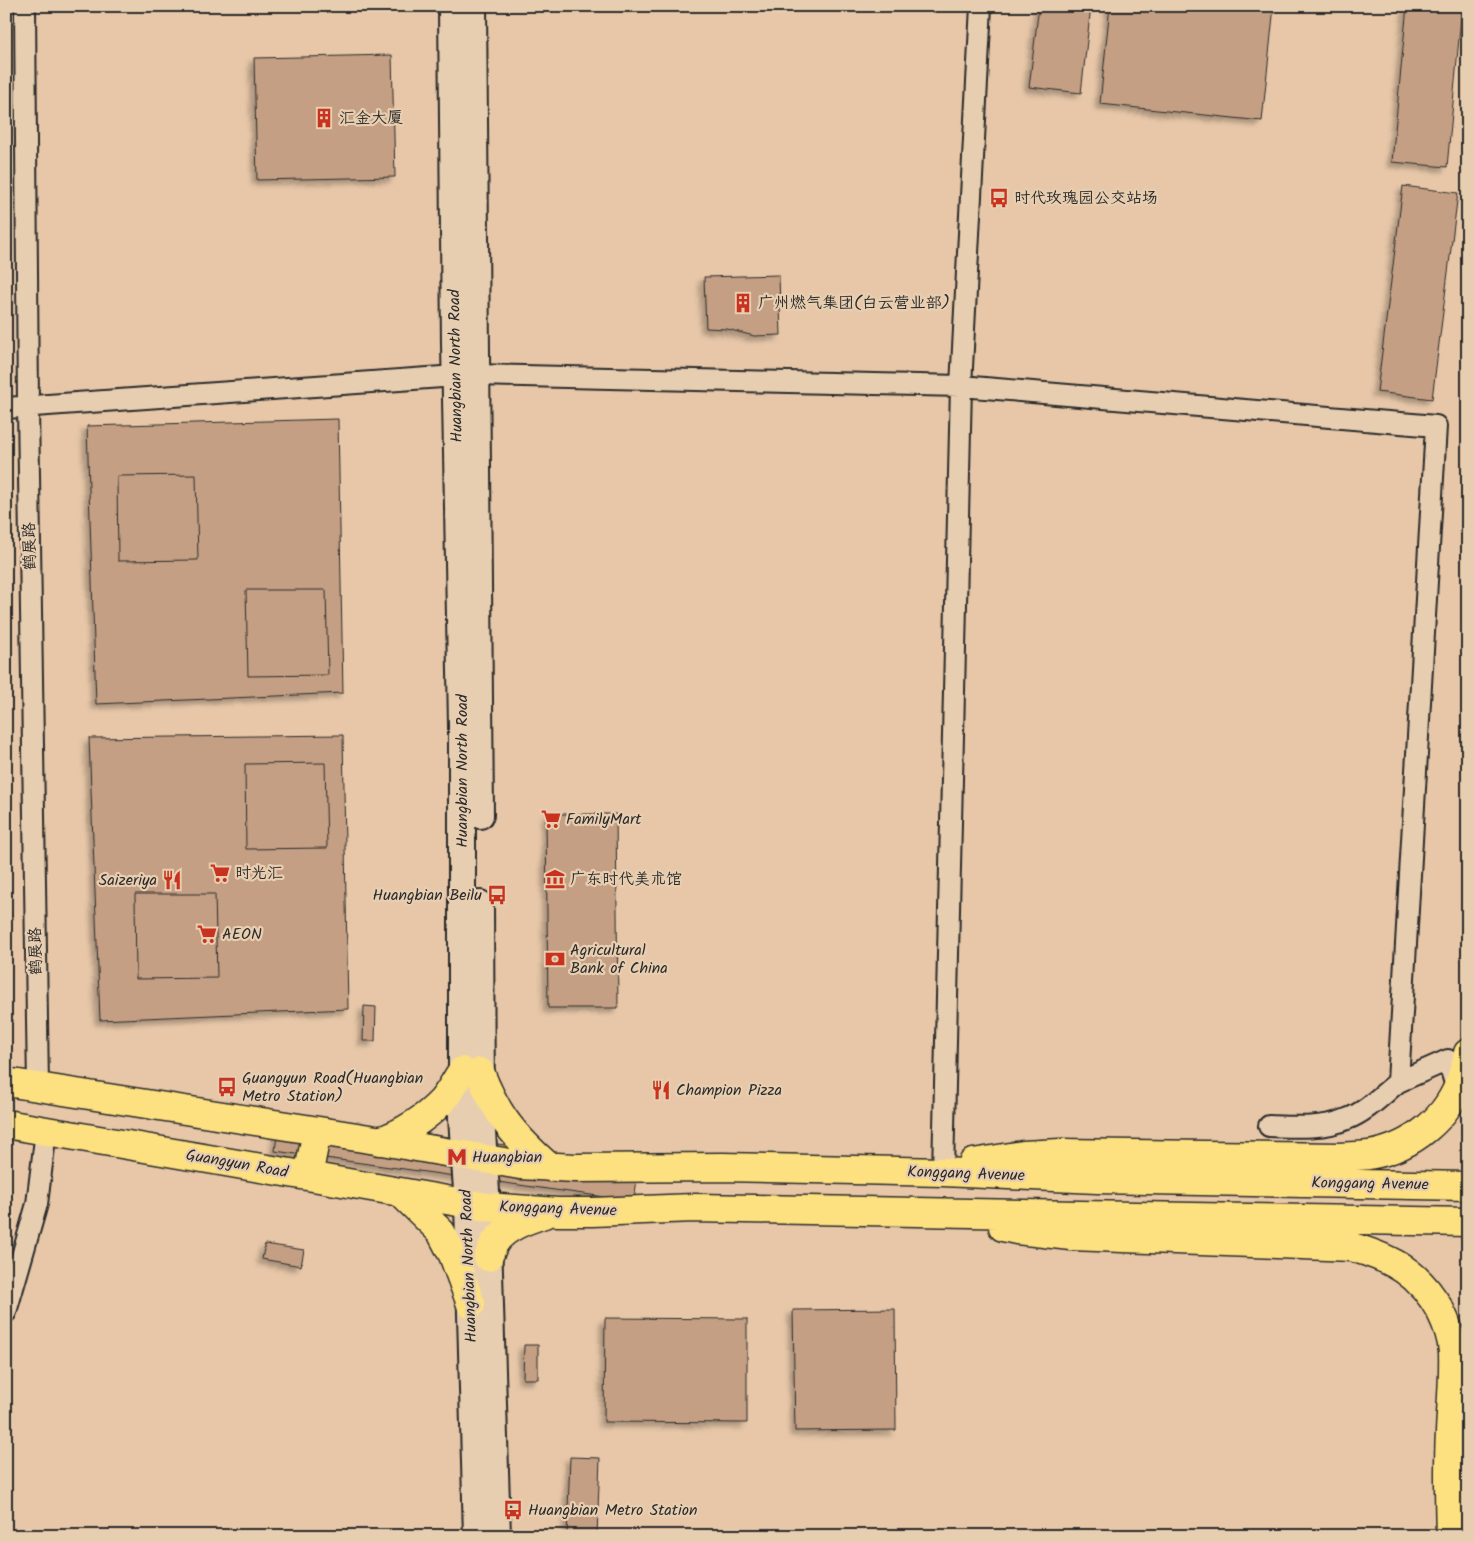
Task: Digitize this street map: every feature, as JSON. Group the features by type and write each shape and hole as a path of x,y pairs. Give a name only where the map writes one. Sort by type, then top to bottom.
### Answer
{"main road":[{"path":"943,1172 997,1158 1060,1153 1342,1157 1370,1154 1415,1138 1440,1117 1457,1090 1468,1053"},
{"path":"379,1141 402,1131 424,1117 471,1072 489,1095 507,1125 549,1167"},
{"path":"6,1082 474,1157"},
{"name":"Guangyun Road","path":"6,1124 478,1206"},
{"path":"308,1176 317,1131"},
{"name":"Konggang Avenue","path":"474,1157 520,1165 575,1168 655,1167 943,1172 1096,1179 1468,1186"},
{"path":"650,1209 655,1167"},
{"path":"401,1192 441,1232 453,1255 471,1304"},
{"name":"Konggang Avenue","path":"478,1206 551,1212 694,1208 1468,1222"},
{"path":"488,1257 496,1241 508,1230 551,1212"},
{"path":"943,1212 1017,1230 1044,1234 1352,1248 1376,1254 1392,1262 1414,1277 1432,1294 1447,1324 1453,1350 1448,1466 1450,1536"}],"street":[{"name":"鹤展路","path":"25,6 28,407 38,1087"},
{"name":"Huangbian North Road","path":"452,6 466,376 468,509 463,820 474,1157 478,1206 488,1257 497,1536"},
{"name":"Huangbian North Road","path":"466,376 473,6"},
{"path":"943,1172 961,386 981,6"},
{"path":"6,408 466,376 961,386 1436,426 1398,1082"},
{"path":"1269,1126 1311,1127 1347,1120 1372,1104 1398,1082 1448,1060 1457,1090"},
{"path":"6,1312 37,1204 46,1131"},
{"name":"Huangbian North Road","path":"477,1536 471,1304 478,1206"}],"building":[{"path":"1039,6 1091,6 1081,93 1029,87"},
{"path":"1110,6 1274,6 1262,121 1100,104"},
{"path":"1407,6 1462,6 1447,167 1392,162"},
{"name":"汇金大厦","path":"392,55 395,177 257,180 254,58"},
{"path":"1403,186 1458,193 1432,399 1377,392"},
{"name":"广州燃气集团(白云营业部)","path":"779,275 781,335 754,336 727,329 706,328 704,277"},
{"path":"338,419 343,693 96,704 87,426"},
{"path":"196,475 198,560 118,561 117,476"},
{"path":"246,590 326,590 328,675 248,676"},
{"name":"时光汇","path":"343,735 348,1009 100,1020 89,738"},
{"path":"325,763 327,848 246,849 245,764"},
{"path":"546,814 616,814 618,1008 548,1008"},
{"path":"135,894 215,894 217,978 136,979"},
{"path":"364,1006 376,1007 375,1041 363,1041"},
{"name":"Huangbian","path":"280,1113 639,1164 634,1201 275,1151"},
{"path":"265,1244 304,1250 301,1266 262,1259"},
{"path":"895,1309 896,1430 795,1431 793,1310"},
{"path":"605,1318 747,1319 747,1423 604,1422"},
{"path":"524,1345 538,1345 538,1379 523,1379"},
{"path":"570,1457 600,1458 597,1536 567,1536"}],"place":[{"name":"汇金大厦","path":"324,118"},
{"name":"时代玫瑰园公交站场","path":"999,198"},
{"name":"广州燃气集团(白云营业部)","path":"743,303"},
{"name":"FamilyMart","path":"551,819"},
{"name":"时光汇","path":"220,873"},
{"name":"广东时代美术馆","path":"555,879"},
{"name":"Saizeriya","path":"172,880"},
{"name":"Huangbian Beilu","path":"497,895"},
{"name":"AEON","path":"207,934"},
{"name":"Agricultural Bank of China","path":"555,959"},
{"name":"Guangyun Road(Huangbian Metro Station)","path":"227,1087"},
{"name":"Champion Pizza","path":"661,1090"},
{"name":"Huangbian","path":"457,1157"},
{"name":"Huangbian Metro Station","path":"513,1510"}]}
